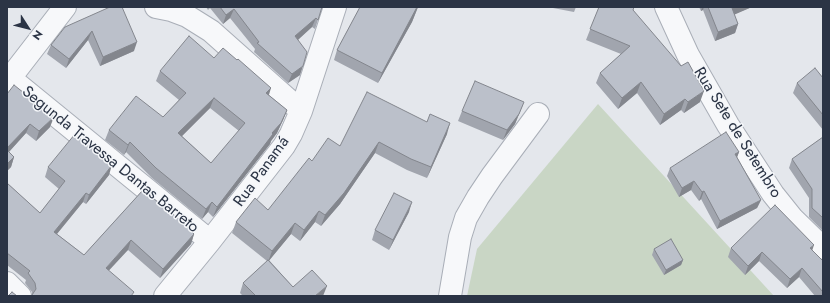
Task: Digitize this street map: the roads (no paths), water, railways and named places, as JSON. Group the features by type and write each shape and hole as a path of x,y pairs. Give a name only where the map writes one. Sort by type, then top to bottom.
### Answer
{"street":[{"path":"9,80 65,7"},
{"path":"156,7 171,10 187,16 211,31 301,111"},
{"name":"Rua Panamá","path":"165,296 284,146 301,111 335,7"},
{"name":"Rua Sete de Setembro","path":"666,7 688,55 736,138 773,194 793,219 823,248"},
{"name":"Segunda Travessa Dantas Barreto","path":"9,80 210,241"},
{"path":"450,296 460,237 466,218 492,176 538,114"},
{"path":"7,283 20,296"}]}
